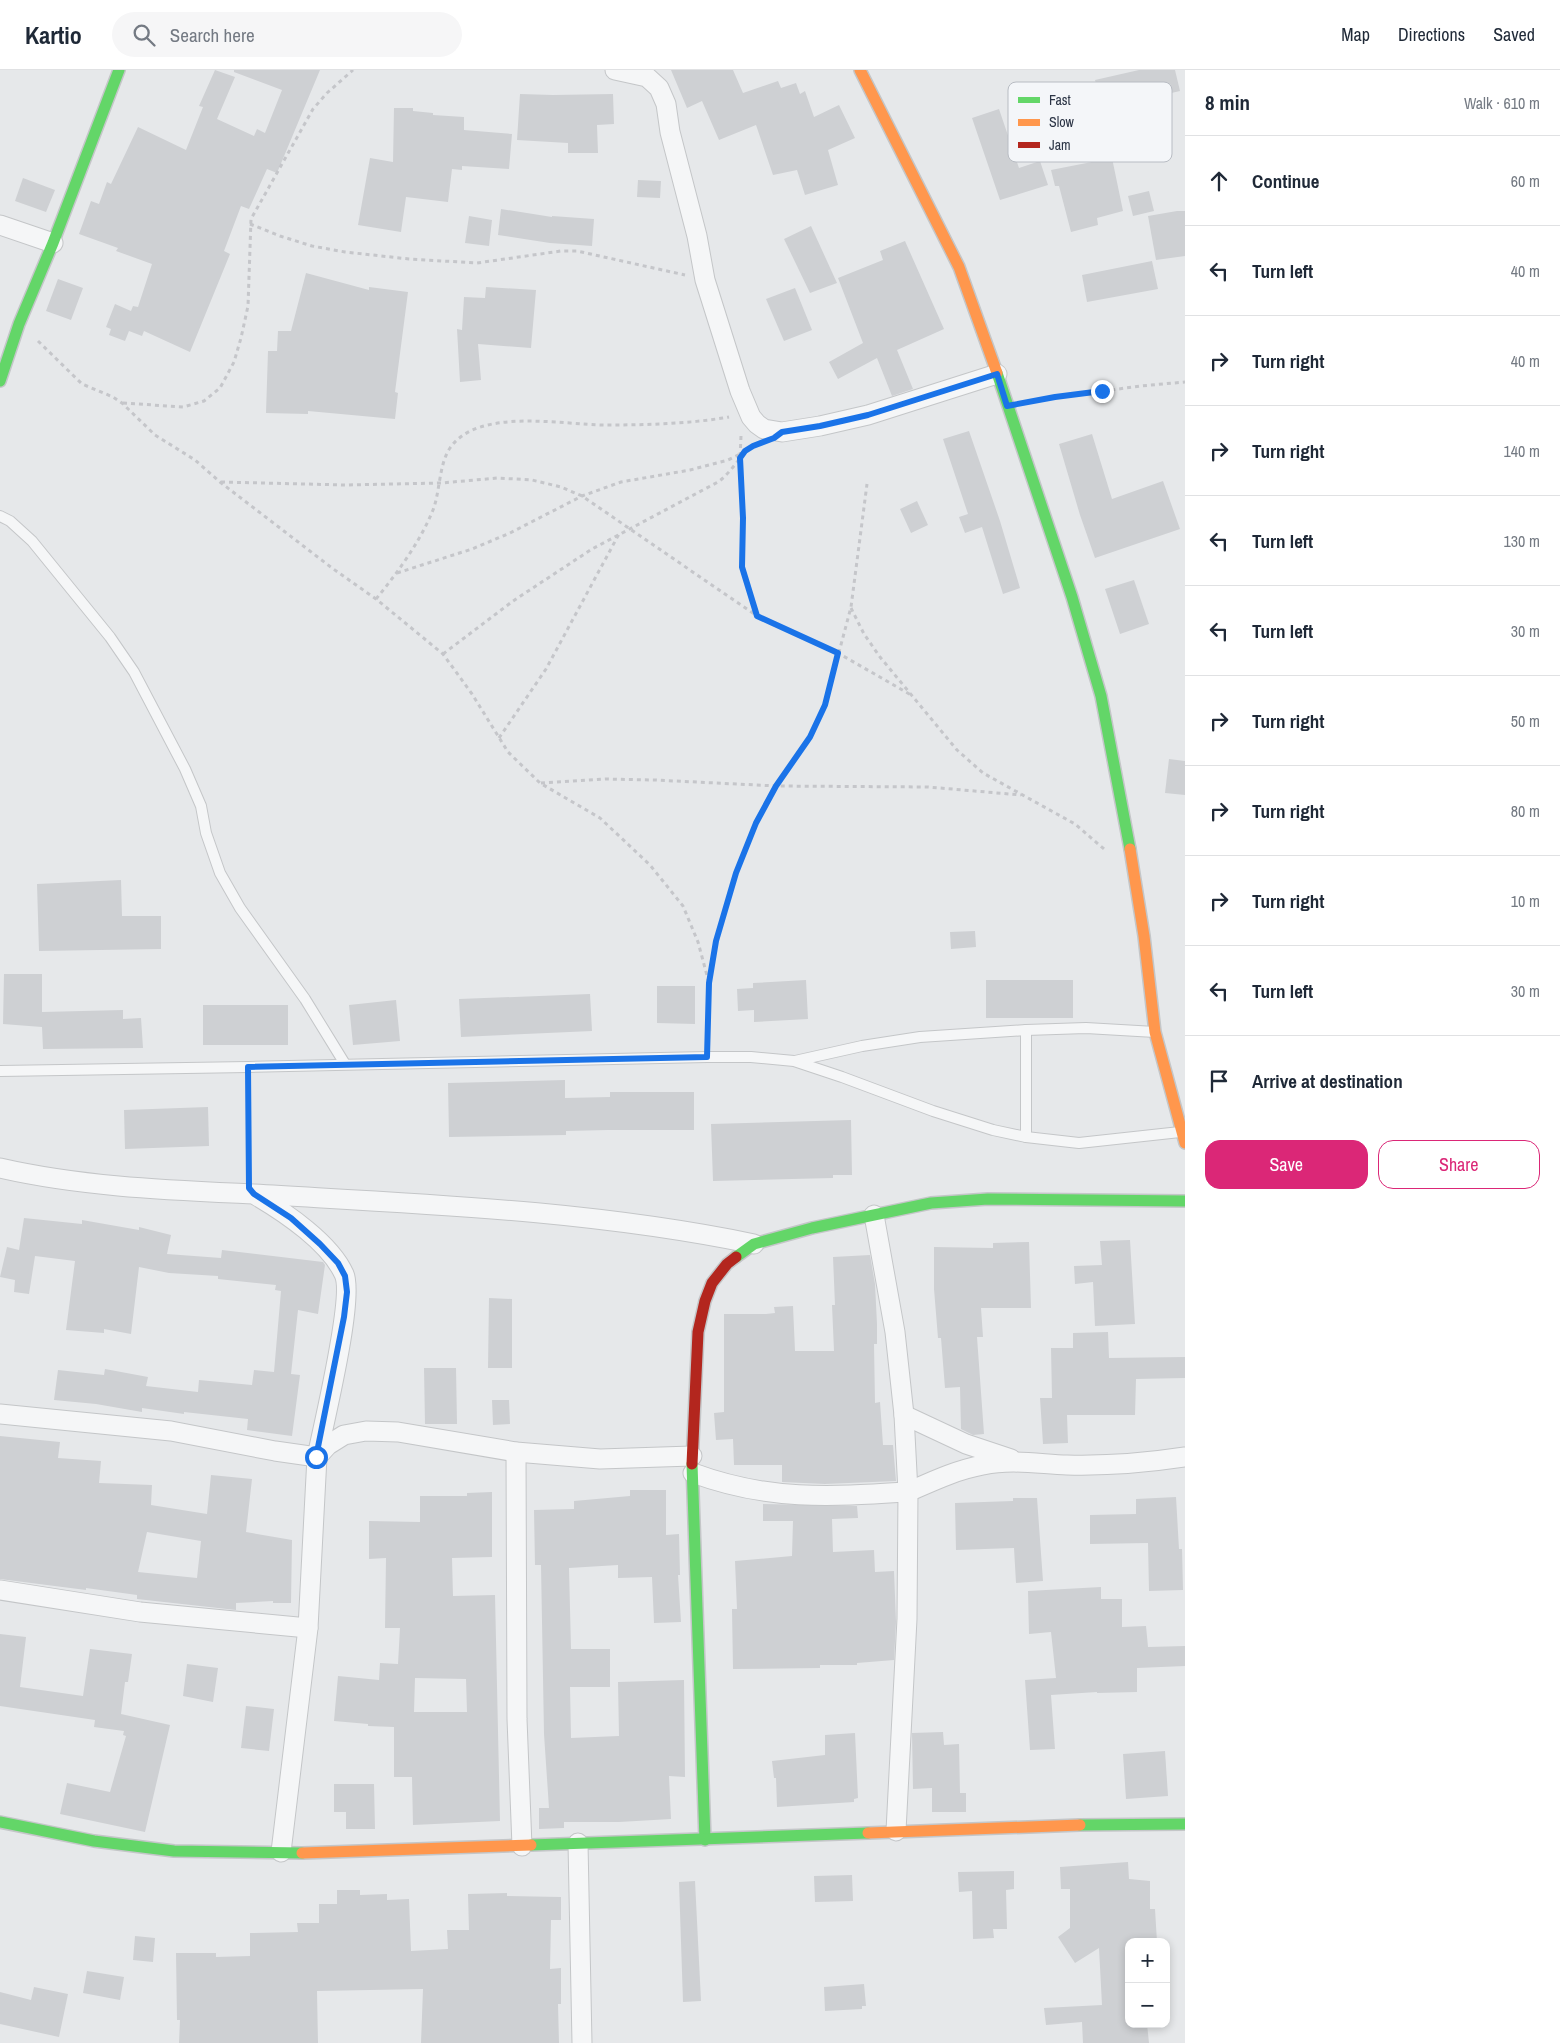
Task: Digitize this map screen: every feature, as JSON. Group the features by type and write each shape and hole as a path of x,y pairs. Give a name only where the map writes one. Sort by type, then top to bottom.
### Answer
{"street":[{"path":"0,381 19,324 53,243 119,70"},
{"path":"615,70 650,74 666,104 670,132 688,198 705,280 740,391 749,413 764,429 782,432 868,415 997,374"},
{"path":"860,70 959,267 1072,597 1101,696 1119,785 1144,936 1155,1032 1179,1095 1184,1137"},
{"path":"0,225 53,243"},
{"path":"0,1168 32,1176 105,1185 179,1191 404,1203 584,1218 689,1230 754,1244"},
{"path":"254,1194 291,1218 320,1244 338,1263 345,1276 347,1292 344,1317 316,1457 308,1628 281,1852"},
{"path":"706,1840 692,1465 698,1332 705,1301 712,1283 727,1264 754,1244 812,1228 931,1203 988,1199 1185,1201"},
{"path":"874,1215 895,1332 904,1415 908,1492 906,1636 896,1831"},
{"path":"0,1414 171,1431 274,1452 316,1457"},
{"path":"904,1415 966,1444 1018,1462"},
{"path":"316,1457 328,1445 344,1435 366,1431 398,1432 516,1452 692,1465 742,1488 772,1494 811,1497 908,1492 948,1474 984,1464 1018,1462 1102,1466 1185,1457"},
{"path":"516,1452 517,1719 522,1846"},
{"path":"0,1590 140,1612 308,1628"},
{"path":"0,1822 94,1841 174,1851 328,1853 706,1840 1071,1824 1185,1824"},
{"path":"578,1844 582,2043"}],"lane":[{"path":"0,516 10,521 32,541 110,637 134,672 185,769 201,806 206,833 220,873 240,908 305,999 345,1064"},
{"path":"794,1061 862,1046 920,1037 1086,1028 1155,1032"},
{"path":"1026,1030 1026,1137"},
{"path":"0,1071 751,1057 794,1061 959,1119 993,1130 1026,1137 1079,1143 1184,1137"}],"path":[{"path":"122,403 183,407 204,401 220,388 234,362 242,338 248,306 250,224 254,212 313,109 327,93 353,70"},
{"path":"250,224 312,246 345,252 409,259 477,263 561,251 576,251 705,280"},
{"path":"19,324 82,384 113,397 122,403 154,436 195,460 220,482 332,568 376,599 443,654 472,694 508,752 540,784 600,818 650,865 683,906 698,942 709,983"},
{"path":"1007,406 1074,394 1185,382"},
{"path":"749,413 743,429 740,456 743,510 742,567 757,616"},
{"path":"376,599 397,573 433,510 441,483 443,465 449,449 471,431 486,426 532,421 602,425 649,424 725,418 749,413"},
{"path":"443,654 513,601 592,549 718,482 730,472 745,451 774,438 782,432"},
{"path":"397,573 472,549 582,496 621,482 690,470 740,456"},
{"path":"220,482 346,485 441,483 498,478 532,480 561,487 582,496 757,616 838,653 911,695"},
{"path":"707,1057 709,983 716,941 736,873 756,823 776,786 810,737 825,705 850,607 867,484"},
{"path":"499,738 546,669 618,534"},
{"path":"850,607 864,634 880,657 957,750 983,773 1075,824 1105,849"},
{"path":"540,784 604,779 776,786 928,787 1021,795"},
{"path":"248,1067 248,1182 254,1194"}],"building":[{"path":"215,70 235,77 217,119 254,136 257,129 265,133 282,90 234,72 234,70 320,70 277,173 267,169 249,209 241,206 224,251 230,254 190,352 144,331 142,336 129,331 125,341 109,335 111,329 106,327 115,304 131,311 133,306 138,307 152,264 116,251 118,248 79,234 91,201 99,204 107,182 111,184 138,127 186,150 203,107 199,106"},
{"path":"671,70 733,70 743,93 778,81 781,88 796,83 800,94 805,91 814,117 839,105 855,138 828,150 838,185 805,195 797,170 773,175 756,125 719,140 702,101 687,108"},
{"path":"1139,70 1175,70 1180,91 1172,93 1172,82 1095,82 1095,80"},
{"path":"520,94 613,94 614,124 597,125 598,153 568,153 568,143 517,140"},
{"path":"394,108 413,108 413,111 433,113 433,115 464,117 464,130 512,134 509,169 462,166 462,170 452,169 448,202 406,197 401,232 358,225 370,158 393,162"},
{"path":"999,109 1008,136 1008,162 1017,162 1019,168 1040,162 1048,185 1000,200 972,118"},
{"path":"1092,162 1113,162 1123,211 1097,218 1098,225 1071,232 1059,186 1055,186 1051,170"},
{"path":"23,178 55,190 46,212 15,201"},
{"path":"638,180 661,181 660,198 637,197"},
{"path":"1149,191 1154,211 1133,216 1128,196"},
{"path":"501,209 552,217 594,219 592,246 550,243 498,235"},
{"path":"1185,211 1185,256 1156,260 1148,216"},
{"path":"469,216 492,220 489,246 465,243"},
{"path":"811,226 837,283 810,293 784,239"},
{"path":"905,241 944,329 897,350 913,389 892,396 877,358 838,379 829,362 863,343 838,278 883,260 880,251"},
{"path":"1152,261 1158,289 1087,302 1082,275"},
{"path":"306,273 369,290 369,287 408,292 395,392 398,393 395,419 308,411 308,414 266,413 268,351 277,351 278,331 291,331"},
{"path":"58,279 83,288 71,320 46,311"},
{"path":"486,287 536,290 531,348 478,344 481,380 460,382 457,329 462,330 464,297 485,298"},
{"path":"795,288 812,330 784,341 766,299"},
{"path":"969,431 1000,521 1020,588 1003,594 982,527 965,533 959,517 968,514 943,439"},
{"path":"1092,434 1112,499 1163,481 1180,529 1095,558 1059,444"},
{"path":"917,501 928,525 911,533 900,509"},
{"path":"1134,580 1149,624 1120,634 1105,589"},
{"path":"1169,759 1185,761 1185,795 1165,793"},
{"path":"121,880 122,916 161,916 161,949 39,951 37,884"},
{"path":"975,931 976,947 951,949 950,932"},
{"path":"4,974 42,974 42,1012 123,1010 123,1019 141,1018 143,1048 43,1049 42,1027 3,1024"},
{"path":"806,980 808,1019 754,1022 754,1010 738,1011 737,989 753,988 753,983"},
{"path":"986,980 1073,980 1073,1018 986,1018"},
{"path":"657,986 695,986 695,1024 657,1023"},
{"path":"590,994 592,1031 461,1037 459,999"},
{"path":"396,1000 400,1041 353,1045 349,1005"},
{"path":"203,1005 288,1005 288,1045 203,1045"},
{"path":"565,1080 565,1098 610,1097 610,1092 694,1092 694,1130 566,1131 566,1135 449,1137 448,1083"},
{"path":"208,1107 209,1146 125,1149 124,1110"},
{"path":"851,1120 852,1175 833,1175 833,1178 713,1181 711,1124"},
{"path":"24,1218 82,1224 82,1220 139,1230 139,1227 171,1235 167,1254 221,1258 222,1250 323,1262 325,1265 318,1314 298,1310 291,1374 300,1375 292,1436 247,1430 248,1419 184,1412 184,1414 142,1408 142,1412 96,1404 54,1400 58,1370 104,1375 105,1369 148,1377 146,1386 198,1392 199,1380 252,1385 254,1370 274,1372 281,1291 275,1290 276,1285 218,1279 218,1276 169,1273 139,1267 131,1334 104,1329 104,1333 66,1330 75,1261 35,1256 29,1294 14,1292 15,1280 0,1277 7,1247 19,1250"},
{"path":"1130,1240 1135,1324 1095,1326 1093,1282 1075,1284 1074,1266 1102,1265 1100,1241"},
{"path":"1029,1242 1031,1308 981,1308 983,1337 977,1337 984,1434 973,1435 961,1429 960,1387 945,1388 941,1338 938,1338 934,1289 934,1247 993,1248 993,1243"},
{"path":"870,1255 875,1284 877,1324 877,1344 874,1344 875,1403 880,1402 883,1445 893,1445 896,1481 825,1484 782,1482 782,1465 734,1465 733,1439 716,1440 714,1413 724,1412 724,1314 775,1313 774,1307 793,1306 795,1351 834,1351 832,1305 835,1305 833,1257"},
{"path":"489,1298 512,1299 512,1368 488,1368"},
{"path":"1108,1332 1109,1358 1185,1357 1185,1378 1136,1379 1135,1415 1067,1415 1068,1443 1043,1444 1040,1398 1052,1398 1051,1348 1073,1348 1073,1333"},
{"path":"424,1368 456,1368 457,1424 425,1424"},
{"path":"492,1400 509,1400 510,1424 493,1425"},
{"path":"0,1436 60,1442 58,1458 101,1461 99,1483 152,1485 151,1505 207,1514 211,1475 252,1479 246,1532 292,1540 291,1603 273,1603 273,1601 236,1603 236,1610 137,1599 137,1595 86,1588 86,1590 0,1579","holes":["147,1532 201,1541 197,1578 138,1572"]},
{"path":"630,1490 666,1490 666,1535 679,1534 680,1575 678,1575 681,1622 654,1623 652,1577 618,1578 618,1565 569,1568 571,1649 610,1649 610,1687 570,1687 571,1738 619,1736 618,1682 684,1680 685,1777 669,1776 671,1819 619,1822 564,1822 564,1828 539,1829 539,1808 549,1808 544,1734 541,1565 535,1565 534,1510 574,1509 574,1501 630,1496"},
{"path":"492,1492 492,1557 452,1558 453,1596 495,1595 500,1821 413,1825 412,1777 394,1777 394,1727 368,1726 368,1724 334,1721 338,1676 379,1680 380,1663 398,1664 400,1628 385,1628 386,1558 369,1559 369,1521 420,1522 420,1496 467,1496 467,1493","holes":["415,1678 466,1679 467,1712 414,1712"]},
{"path":"1176,1497 1179,1549 1182,1549 1183,1590 1149,1591 1148,1543 1090,1544 1090,1515 1136,1514 1136,1499"},
{"path":"1013,1498 1037,1498 1043,1581 1016,1583 1014,1548 956,1550 955,1503 1013,1501"},
{"path":"763,1504 857,1506 858,1518 832,1519 833,1552 874,1550 875,1572 894,1571 896,1622 894,1660 857,1663 857,1665 820,1665 820,1668 733,1669 732,1609 737,1609 735,1561 792,1556 793,1521 763,1521"},
{"path":"1101,1587 1101,1599 1122,1599 1122,1627 1146,1626 1148,1647 1185,1646 1185,1666 1137,1668 1137,1692 1051,1695 1055,1749 1030,1750 1025,1680 1056,1678 1051,1632 1029,1634 1028,1591"},
{"path":"0,1634 26,1637 20,1687 83,1696 90,1649 132,1654 128,1682 125,1682 121,1714 170,1725 145,1832 60,1814 67,1783 110,1792 126,1736 123,1735 124,1731 94,1727 95,1720 0,1706"},
{"path":"187,1664 218,1668 213,1702 183,1696"},
{"path":"246,1706 274,1709 269,1751 241,1748"},
{"path":"943,1732 944,1745 959,1744 960,1793 966,1793 966,1812 932,1812 932,1788 913,1789 912,1733"},
{"path":"855,1733 858,1798 854,1799 854,1802 777,1807 776,1778 774,1778 772,1761 825,1755 825,1735"},
{"path":"1165,1751 1168,1796 1126,1799 1123,1754"},
{"path":"334,1784 374,1784 375,1829 346,1829 346,1812 334,1812"},
{"path":"1128,1862 1129,1879 1150,1881 1150,1909 1155,1909 1157,1938 1125,1938 1125,2028 1147,2028 1149,2043 1083,2043 1082,2022 1046,2025 1044,2008 1102,2005 1099,1948 1075,1963 1058,1937 1070,1928 1070,1889 1061,1889 1060,1867"},
{"path":"1014,1871 1014,1889 1006,1890 1007,1929 993,1929 994,1938 973,1939 972,1891 959,1892 958,1872"},
{"path":"852,1875 853,1901 815,1902 814,1876"},
{"path":"695,1881 701,2001 683,2002 679,1882"},
{"path":"337,1890 360,1890 360,1895 387,1894 387,1900 409,1899 411,1951 448,1949 447,1930 469,1930 468,1894 507,1893 507,1896 561,1897 561,1920 551,1920 550,1969 561,1968 561,2004 558,2004 559,2043 421,2043 423,1989 317,1991 318,2043 179,2043 180,2020 177,2020 176,1953 216,1953 216,1957 250,1956 250,1933 298,1932 297,1923 319,1923 319,1904 337,1904"},
{"path":"135,1936 155,1938 153,1962 133,1960"},
{"path":"87,1971 124,1977 120,2000 83,1993"},
{"path":"864,1984 866,2006 862,2006 862,2009 825,2011 824,1987"},
{"path":"34,1987 68,1994 59,2037 0,2024 0,1992 31,2000"}],"traffic: fast":[{"path":"0,381 19,324 53,243 119,70"},
{"path":"997,373 1072,597 1101,696 1130,849"},
{"path":"736,1257 754,1244 812,1228 931,1203 988,1199 1185,1201"},
{"path":"692,1464 705,1840"},
{"path":"0,1822 94,1841 174,1851 302,1853"},
{"path":"1080,1825 1185,1824"},
{"path":"531,1845 868,1833"}],"traffic: slow":[{"path":"860,70 959,267 997,373"},
{"path":"1130,849 1144,936 1155,1032 1185,1143"},
{"path":"868,1833 1080,1825"},
{"path":"302,1853 531,1845"}],"traffic: jam":[{"path":"692,1464 698,1332 705,1301 712,1283 727,1264 736,1257"}],"route":[{"path":"316,1457 344,1317 347,1292 345,1276 338,1263 320,1244 291,1218 254,1194 249,1188 248,1067 707,1057 709,983 716,941 736,873 756,823 776,786 810,737 825,705 838,653 792,630 757,616 742,567 743,501 740,458 745,451 753,446 768,441 782,432 868,415 997,374 1007,406 1102,391"}]}
